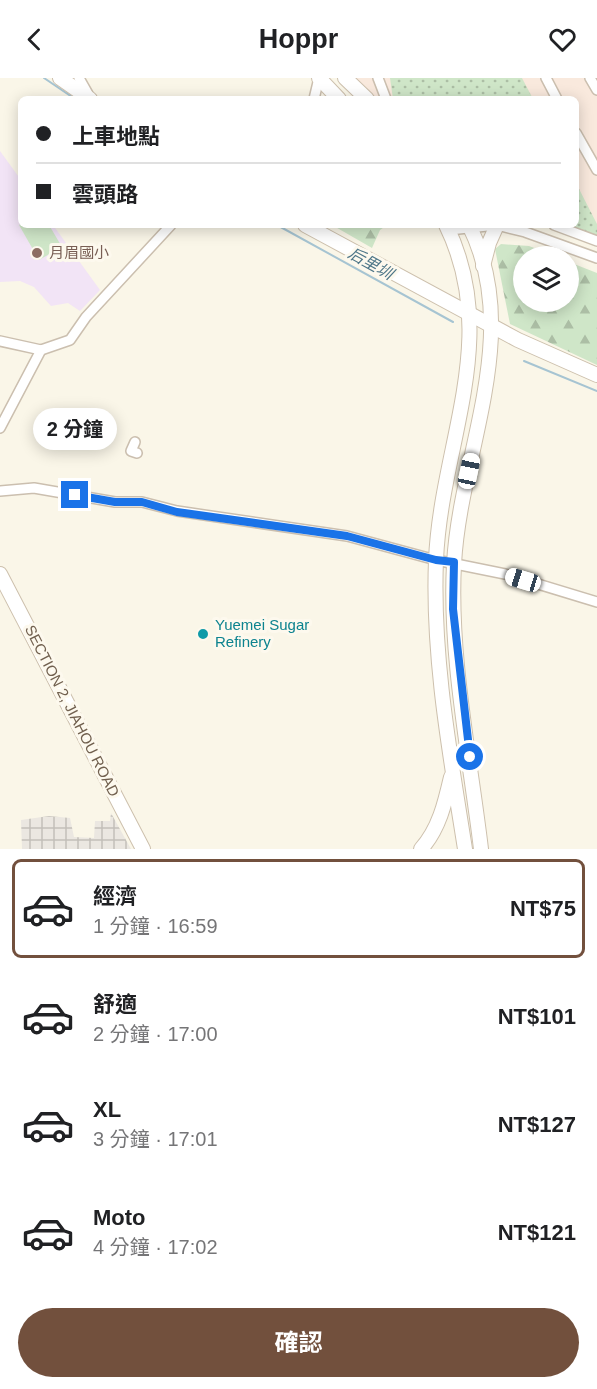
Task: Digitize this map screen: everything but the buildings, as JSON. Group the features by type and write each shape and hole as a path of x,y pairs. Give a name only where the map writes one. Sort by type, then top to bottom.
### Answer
{"street":[{"path":"60,78 86,96"},
{"path":"79,78 88,96"},
{"path":"315,96 319,78"},
{"path":"319,78 336,96"},
{"path":"345,78 364,96"},
{"path":"378,78 385,96"},
{"path":"546,78 555,96"},
{"path":"590,78 597,90"},
{"path":"579,138 597,170"},
{"path":"0,341 40,351 70,340 86,316 168,228"},
{"path":"310,228 492,327 597,375"},
{"path":"451,228 469,289 471,338 465,388 447,474 436,560 438,641 465,849"},
{"path":"470,228 483,266 490,300 492,327 487,386 460,514 454,562 454,620 481,849"},
{"path":"483,266 496,228"},
{"path":"509,228 597,258"},
{"path":"562,228 597,241"},
{"path":"0,428 40,351"},
{"path":"135,442 131,451 137,453"},
{"path":"0,491 34,488 115,502 142,502 177,512 347,536 436,560 505,574 597,602"},
{"name":"SECTION 2, JIAHOU ROAD","path":"0,574 143,849"},
{"path":"421,849 429,840 443,808 453,770"}],"shaded area":[{"path":"351,78 597,78 597,239 579,227 579,96 370,96"},
{"name":"月眉國小","path":"0,151 18,176 18,228 55,228 100,290 80,311 68,303 51,306 34,287 20,281 0,282"},
{"path":"111,813 131,849 22,849 21,820 49,816 70,818 74,837 94,838 95,821 110,821"}],"green space":[{"path":"390,78 522,78 531,96 393,96"},
{"path":"579,189 597,224 597,238 572,228 579,228"},
{"path":"21,228 51,228 62,247 39,260"},
{"path":"337,228 383,228 372,248"},
{"path":"501,244 529,246 513,246 513,312 579,312 579,266 597,273 597,365 510,324 495,249"}],"waterway":[{"name":"后里圳","path":"44,78 71,96"},
{"name":"后里圳","path":"282,228 453,322"},
{"name":"后里圳","path":"524,361 597,391"}],"place":[{"name":"月眉國小","path":"37,253"},
{"name":"Yuemei Sugar Refinery","path":"203,634"}],"route":[{"path":"75,495 115,502 142,502 177,512 347,536 436,560 454,562 453,609 470,757"}]}
